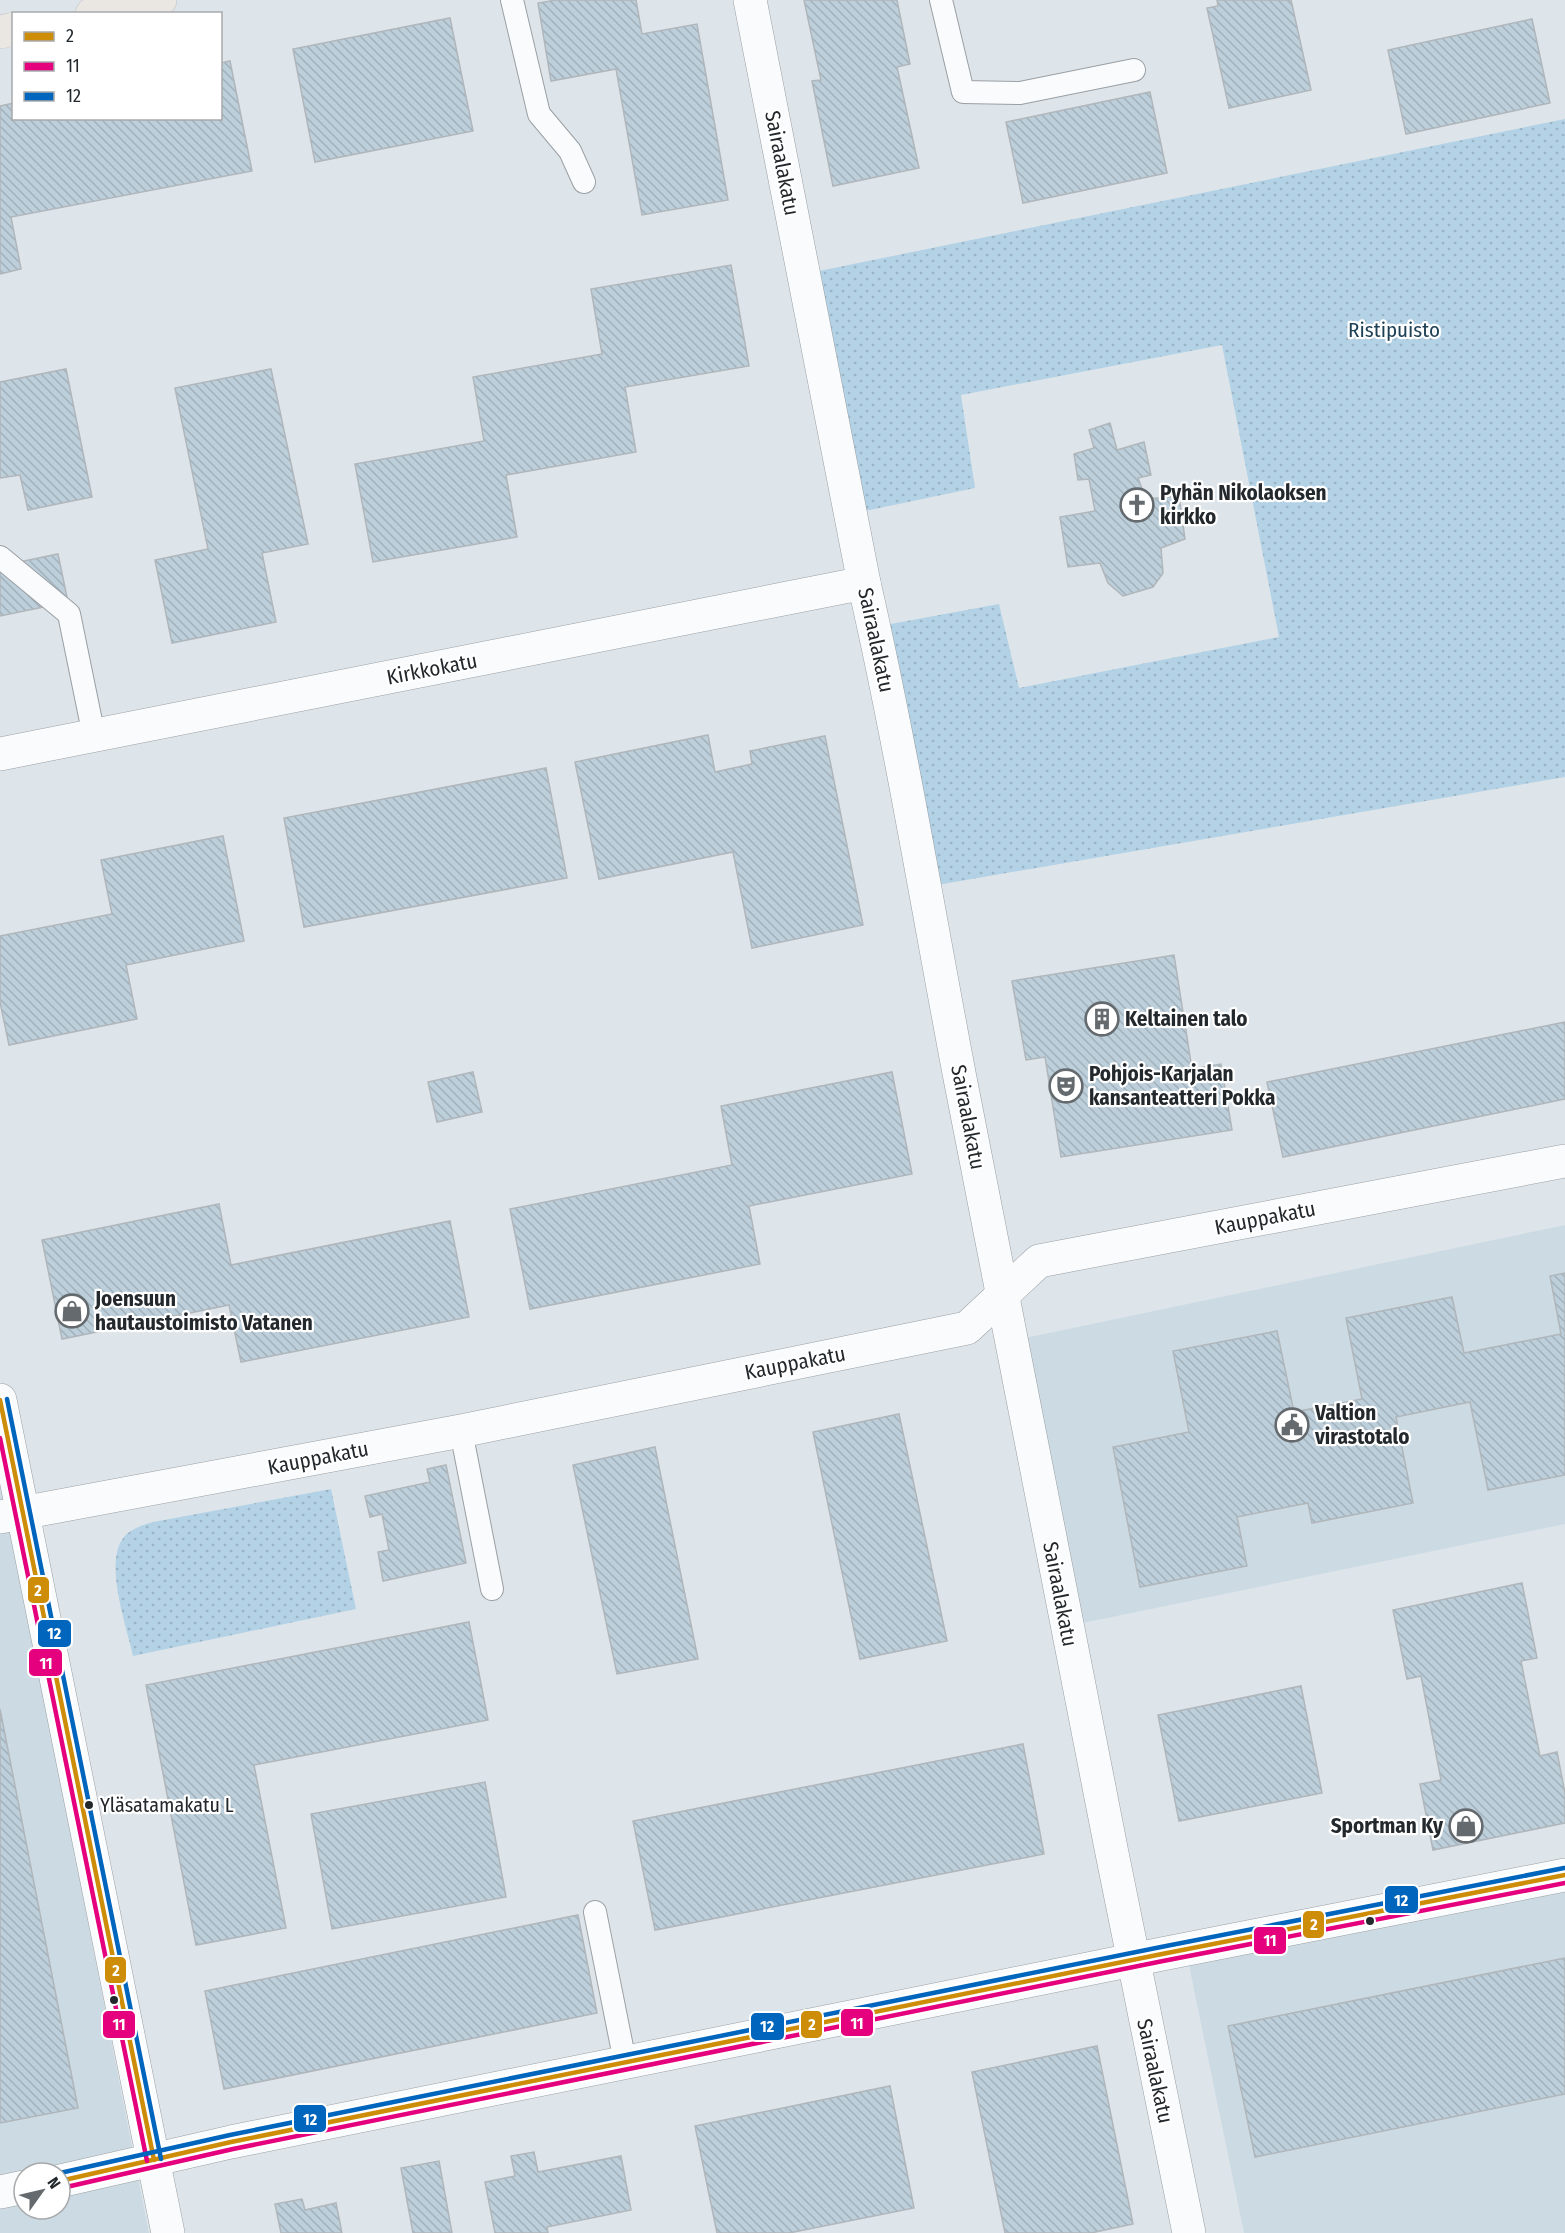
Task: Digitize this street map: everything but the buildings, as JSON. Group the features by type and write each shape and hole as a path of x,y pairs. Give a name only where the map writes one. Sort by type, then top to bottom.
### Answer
{"main road":[{"path":"102,12 160,0"}],"street":[{"name":"Sairaalakatu","path":"750,0 877,641 1064,1617 1189,2233"},
{"name":"Kirkkokatu","path":"0,754 864,583"},
{"name":"Kauppakatu","path":"11,1516 461,1431 967,1328 1003,1292 1039,1261 1565,1161"},
{"path":"0,1400 11,1516 168,2233"},
{"path":"72,2178 231,2142 1565,1875"}],"lane":[{"path":"512,0 539,114 570,151 584,182"},
{"path":"941,0 963,92 1020,93 1134,70"},
{"path":"0,557 69,614 94,736"},
{"path":"461,1431 492,1589"},
{"path":"595,1912 625,2062"}],"shaded area":[{"path":"1565,1225 1565,1524 1073,1625 1020,1339"},
{"path":"0,1474 149,2233 0,2233"},
{"path":"1565,1868 1565,2233 1244,2233 1184,1941"}],"green space":[{"name":"Ristipuisto","path":"1565,119 1565,777 937,885 885,625 999,604 1019,688 1279,637 1222,345 961,395 975,488 865,511 819,271"},
{"path":"331,1489 356,1609 133,1656 116,1578 118,1548 127,1534 153,1522"}],"transit line":[{"name":"12","path":"7,1399 161,2159"},
{"name":"2","path":"0,1400 154,2160"},
{"name":"11","path":"0,1438 147,2161"},
{"name":"12","path":"72,2170 230,2135 1564,1868"},
{"name":"2","path":"72,2178 231,2142 1565,1875"},
{"name":"11","path":"72,2186 233,2149 1163,1961 1565,1883"}],"place":[{"name":"Pyhän Nikolaoksen kirkko","path":"1137,505"},
{"name":"Keltainen talo","path":"1102,1019"},
{"name":"Pohjois-Karjalan kansanteatteri Pokka","path":"1066,1086"},
{"name":"Joensuun hautaustoimisto Vatanen","path":"72,1311"},
{"name":"Valtion virastotalo","path":"1292,1425"},
{"name":"Yläsatamakatu L","path":"89,1805"},
{"name":"Sportman Ky","path":"1466,1826"}]}
